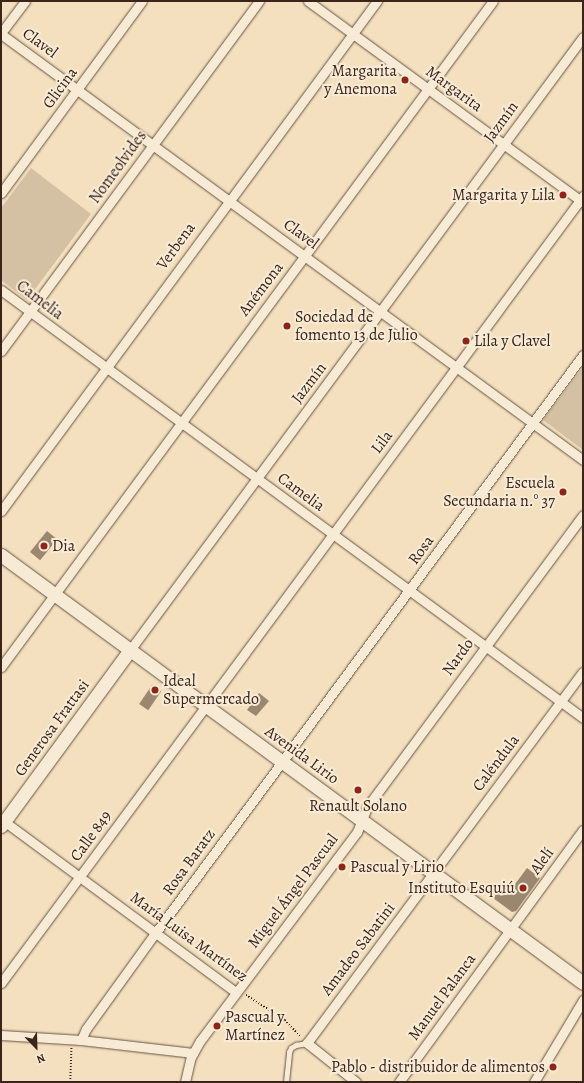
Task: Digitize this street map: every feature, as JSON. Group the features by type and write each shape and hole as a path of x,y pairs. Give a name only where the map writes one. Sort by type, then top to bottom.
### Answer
{"main road":[{"name":"Avenida Lirio","path":"1,555 205,707 282,761 583,983"},
{"name":"Generosa Frattasi","path":"2,822 130,650"}],"street":[{"path":"1,34 25,1"},
{"name":"Glicina","path":"1,193 142,1"},
{"name":"Nomeolvides","path":"1,351 259,1"},
{"name":"Margarita","path":"308,1 352,35 582,199"},
{"name":"Verbena","path":"1,510 376,1"},
{"name":"Anémona","path":"1,667 493,1"},
{"name":"Clavel","path":"1,34 305,255 583,460"},
{"name":"Jazmín","path":"130,650 583,37"},
{"name":"Lila","path":"205,707 582,199"},
{"name":"Camelia","path":"1,290 583,718"},
{"name":"Rosa","path":"282,761 583,355"},
{"name":"Nardo","path":"361,819 366,807 583,515"},
{"name":"Caléndula","path":"434,873 583,672"},
{"name":"Calle 849","path":"1,983 205,707"},
{"name":"Rosa Baratz","path":"81,1040 86,1029 282,761"},
{"name":"Miguel Ángel Pascual","path":"186,1082 193,1053 236,992 357,832 361,819"},
{"name":"María Luisa Martínez","path":"2,822 156,932 236,992"},
{"name":"Alelí","path":"510,930 583,830"},
{"name":"Amadeo Sabatini","path":"307,1043 434,873"},
{"name":"Manuel Palanca","path":"399,1082 510,930"},
{"path":"534,1082 583,1000"},
{"path":"1,1035 81,1040 193,1053"},
{"path":"307,1043 356,1082"}],"lane":[{"path":"286,1082 289,1052 296,1045 307,1043"}],"path":[{"name":"María Luisa Martínez","path":"236,992 249,996 285,1020 307,1043"},
{"path":"70,1082 71,1040"}],"shaded area":[{"path":"31,168 91,214 27,300 1,280 1,208"},
{"path":"583,367 583,450 543,420"}],"building":[{"name":"Dia","path":"47,531 57,539 40,560 30,552"},
{"path":"152,685 161,691 148,710 139,704"},
{"path":"259,693 269,701 256,716 247,710"},
{"name":"Instituto Esquiú","path":"527,868 540,878 516,911 512,912 493,898 503,885 510,891"}],"place":[{"name":"Margarita y Anemona","path":"405,80"},
{"name":"Margarita y Lila","path":"563,195"},
{"name":"Sociedad de fomento 13 de Julio","path":"287,326"},
{"name":"Lila y Clavel","path":"466,341"},
{"name":"Escuela Secundaria n.° 37","path":"563,492"},
{"name":"Dia","path":"44,546"},
{"name":"Ideal Supermercado","path":"155,690"},
{"name":"Renault Solano","path":"358,790"},
{"name":"Pascual y Lirio","path":"342,867"},
{"name":"Instituto Esquiú","path":"523,888"},
{"name":"Pascual y Martínez","path":"217,1026"},
{"name":"Pablo - distribuidor de alimentos","path":"553,1067"}]}
